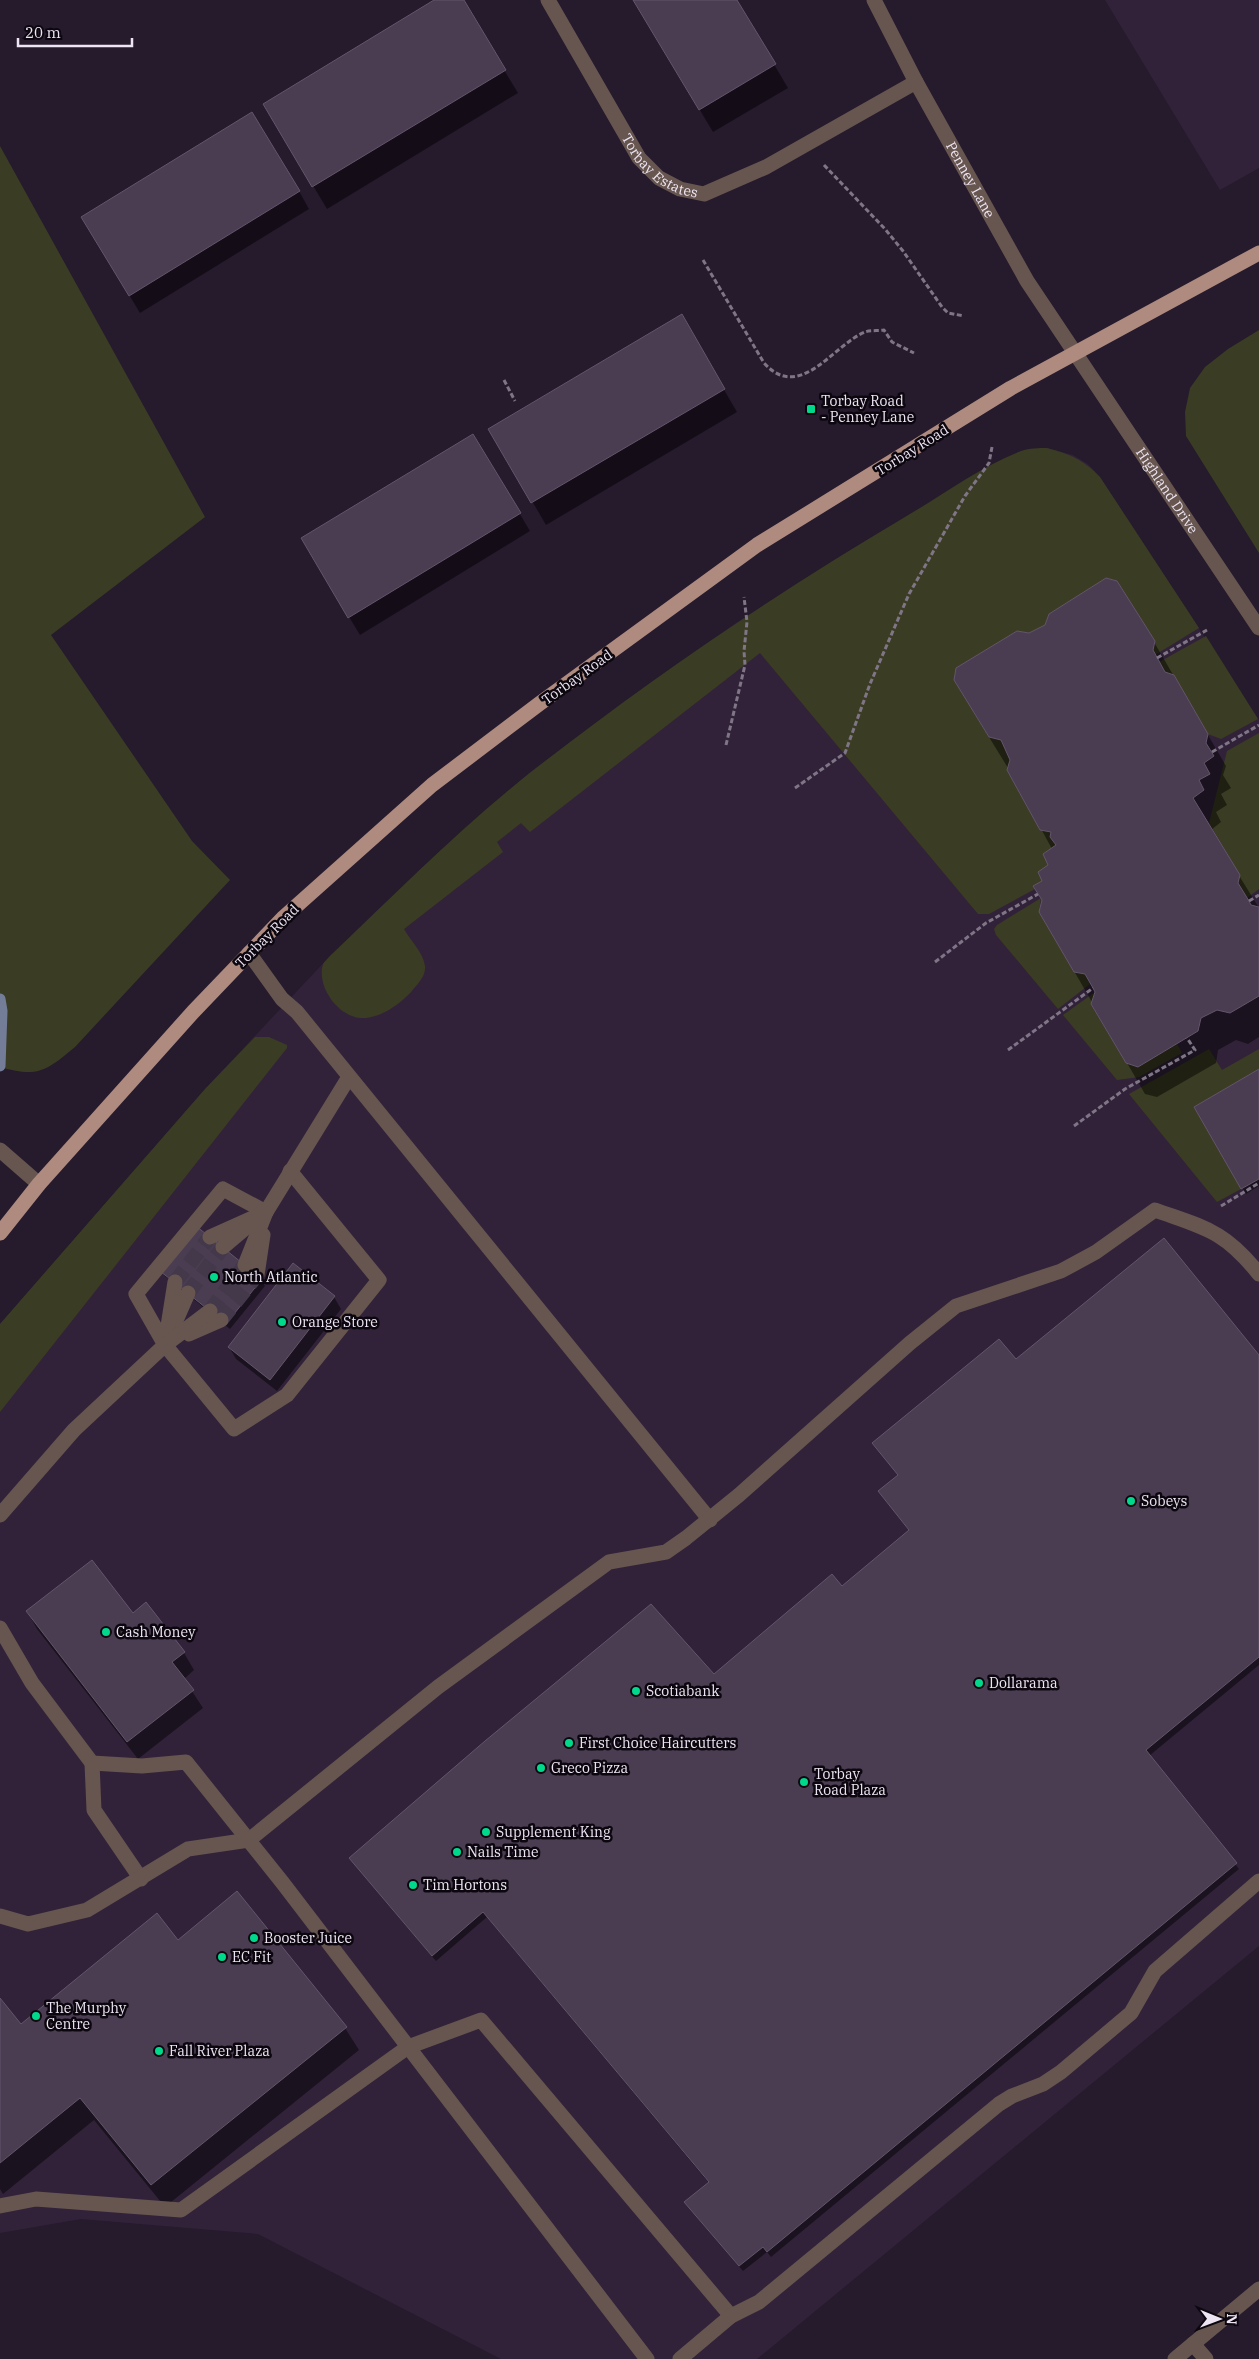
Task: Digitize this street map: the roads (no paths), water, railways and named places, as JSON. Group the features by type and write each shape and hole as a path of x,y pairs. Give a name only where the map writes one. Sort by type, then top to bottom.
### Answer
{"main road":[{"name":"Torbay Road","path":"0,1233 39,1184 186,1019 249,953 284,917 432,786 539,704 757,545 1011,388 1259,253"}],"street":[{"name":"Torbay Estates","path":"548,0 639,158 659,178 680,189 704,194 766,167 916,82"},
{"name":"Penney Lane","path":"874,0 916,82 1027,281 1075,353"},
{"name":"Highland Drive","path":"1075,353 1259,628"},
{"path":"249,953 282,999 297,1012 710,1520"},
{"path":"245,1265 266,1212 290,1170 349,1077"},
{"path":"0,1150 39,1184"},
{"path":"266,1212 223,1189 136,1294 165,1345 234,1430 288,1395 379,1280 290,1170"},
{"path":"0,1916 28,1924 87,1910 188,1849 249,1840 438,1687 609,1562 666,1552 710,1520 888,1362 956,1306 1061,1271 1096,1252 1155,1210 1195,1223 1220,1235 1256,1266"},
{"path":"210,1236 266,1212"},
{"path":"222,1247 266,1212"},
{"path":"257,1275 266,1212"},
{"path":"165,1345 175,1282"},
{"path":"165,1345 188,1293"},
{"path":"0,1514 74,1430 165,1345 216,1315"},
{"path":"0,1628 32,1683 92,1763 94,1810 142,1878"},
{"path":"92,1763 142,1766 186,1762 249,1840 646,2359"},
{"path":"680,2359 731,2316 760,2302 999,2104 1012,2096 1043,2084 1061,2072 1131,2013 1155,1971 1259,1881"},
{"path":"0,2206 36,2199 181,2210 408,2047 481,2020 731,2316"},
{"path":"1175,2359 1259,2289"},
{"path":"1193,2344 1206,2359"}],"waterway":[{"path":"0,999 2,1011 0,1066"}],"tunnel":[{"path":"175,1282 210,1237"},
{"path":"188,1293 223,1247"},
{"path":"210,1311 245,1265"},
{"path":"221,1320 257,1275"}],"place":[{"name":"Torbay Road - Penney Lane","path":"811,409"},
{"name":"North Atlantic","path":"214,1277"},
{"name":"Orange Store","path":"282,1322"},
{"name":"Sobeys","path":"1131,1501"},
{"name":"Cash Money","path":"106,1632"},
{"name":"Dollarama","path":"979,1683"},
{"name":"Scotiabank","path":"636,1691"},
{"name":"First Choice Haircutters","path":"569,1743"},
{"name":"Greco Pizza","path":"541,1768"},
{"name":"Torbay Road Plaza","path":"804,1782"},
{"name":"Supplement King","path":"486,1832"},
{"name":"Nails Time","path":"457,1852"},
{"name":"Tim Hortons","path":"413,1885"},
{"name":"Booster Juice","path":"254,1938"},
{"name":"EC Fit","path":"222,1957"},
{"name":"The Murphy Centre","path":"36,2016"},
{"name":"Fall River Plaza","path":"159,2051"}]}
